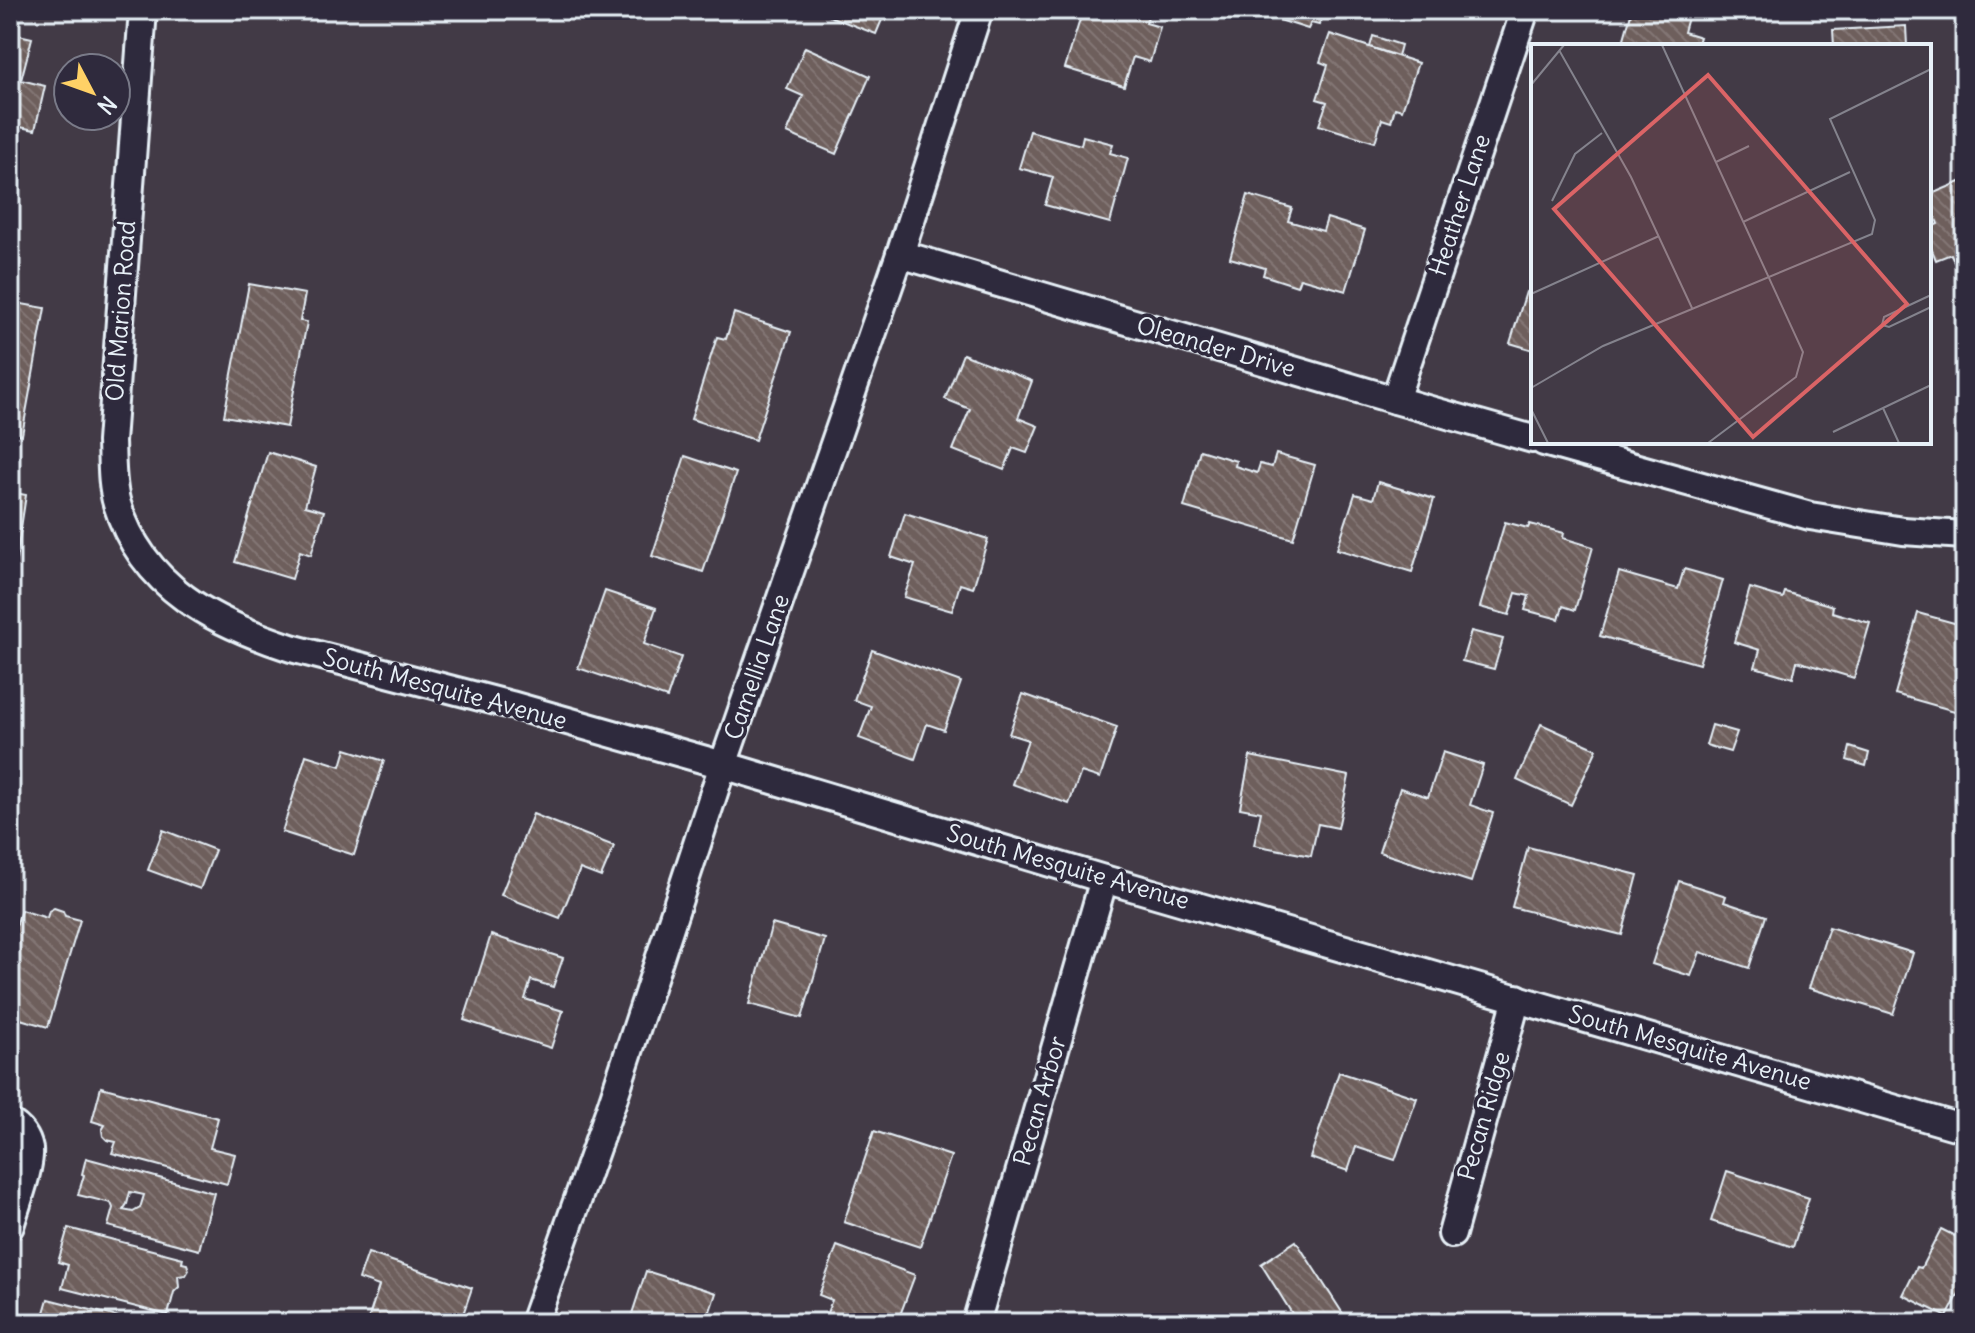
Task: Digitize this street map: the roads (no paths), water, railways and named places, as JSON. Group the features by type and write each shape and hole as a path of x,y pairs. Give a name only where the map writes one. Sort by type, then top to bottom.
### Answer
{"street":[{"name":"Old Marion Road","path":"143,10 111,442 112,475 117,503 129,533 144,558 177,593"},
{"name":"Camellia Lane","path":"534,1323 612,1103 723,765 900,254 979,10"},
{"name":"Heather Lane","path":"1395,400 1525,10"},
{"name":"Oleander Drive","path":"900,254 1531,438"},
{"path":"1551,444 1810,516 1903,531 1965,535"},
{"name":"South Mesquite Avenue","path":"177,593 206,613 259,638 291,648 511,705 723,765 1965,1129"},
{"name":"Pecan Arbor","path":"976,1323 1104,879"},
{"name":"Pecan Ridge","path":"1452,1234 1517,998"},
{"path":"10,1123 24,1136 29,1150 10,1226"}]}
